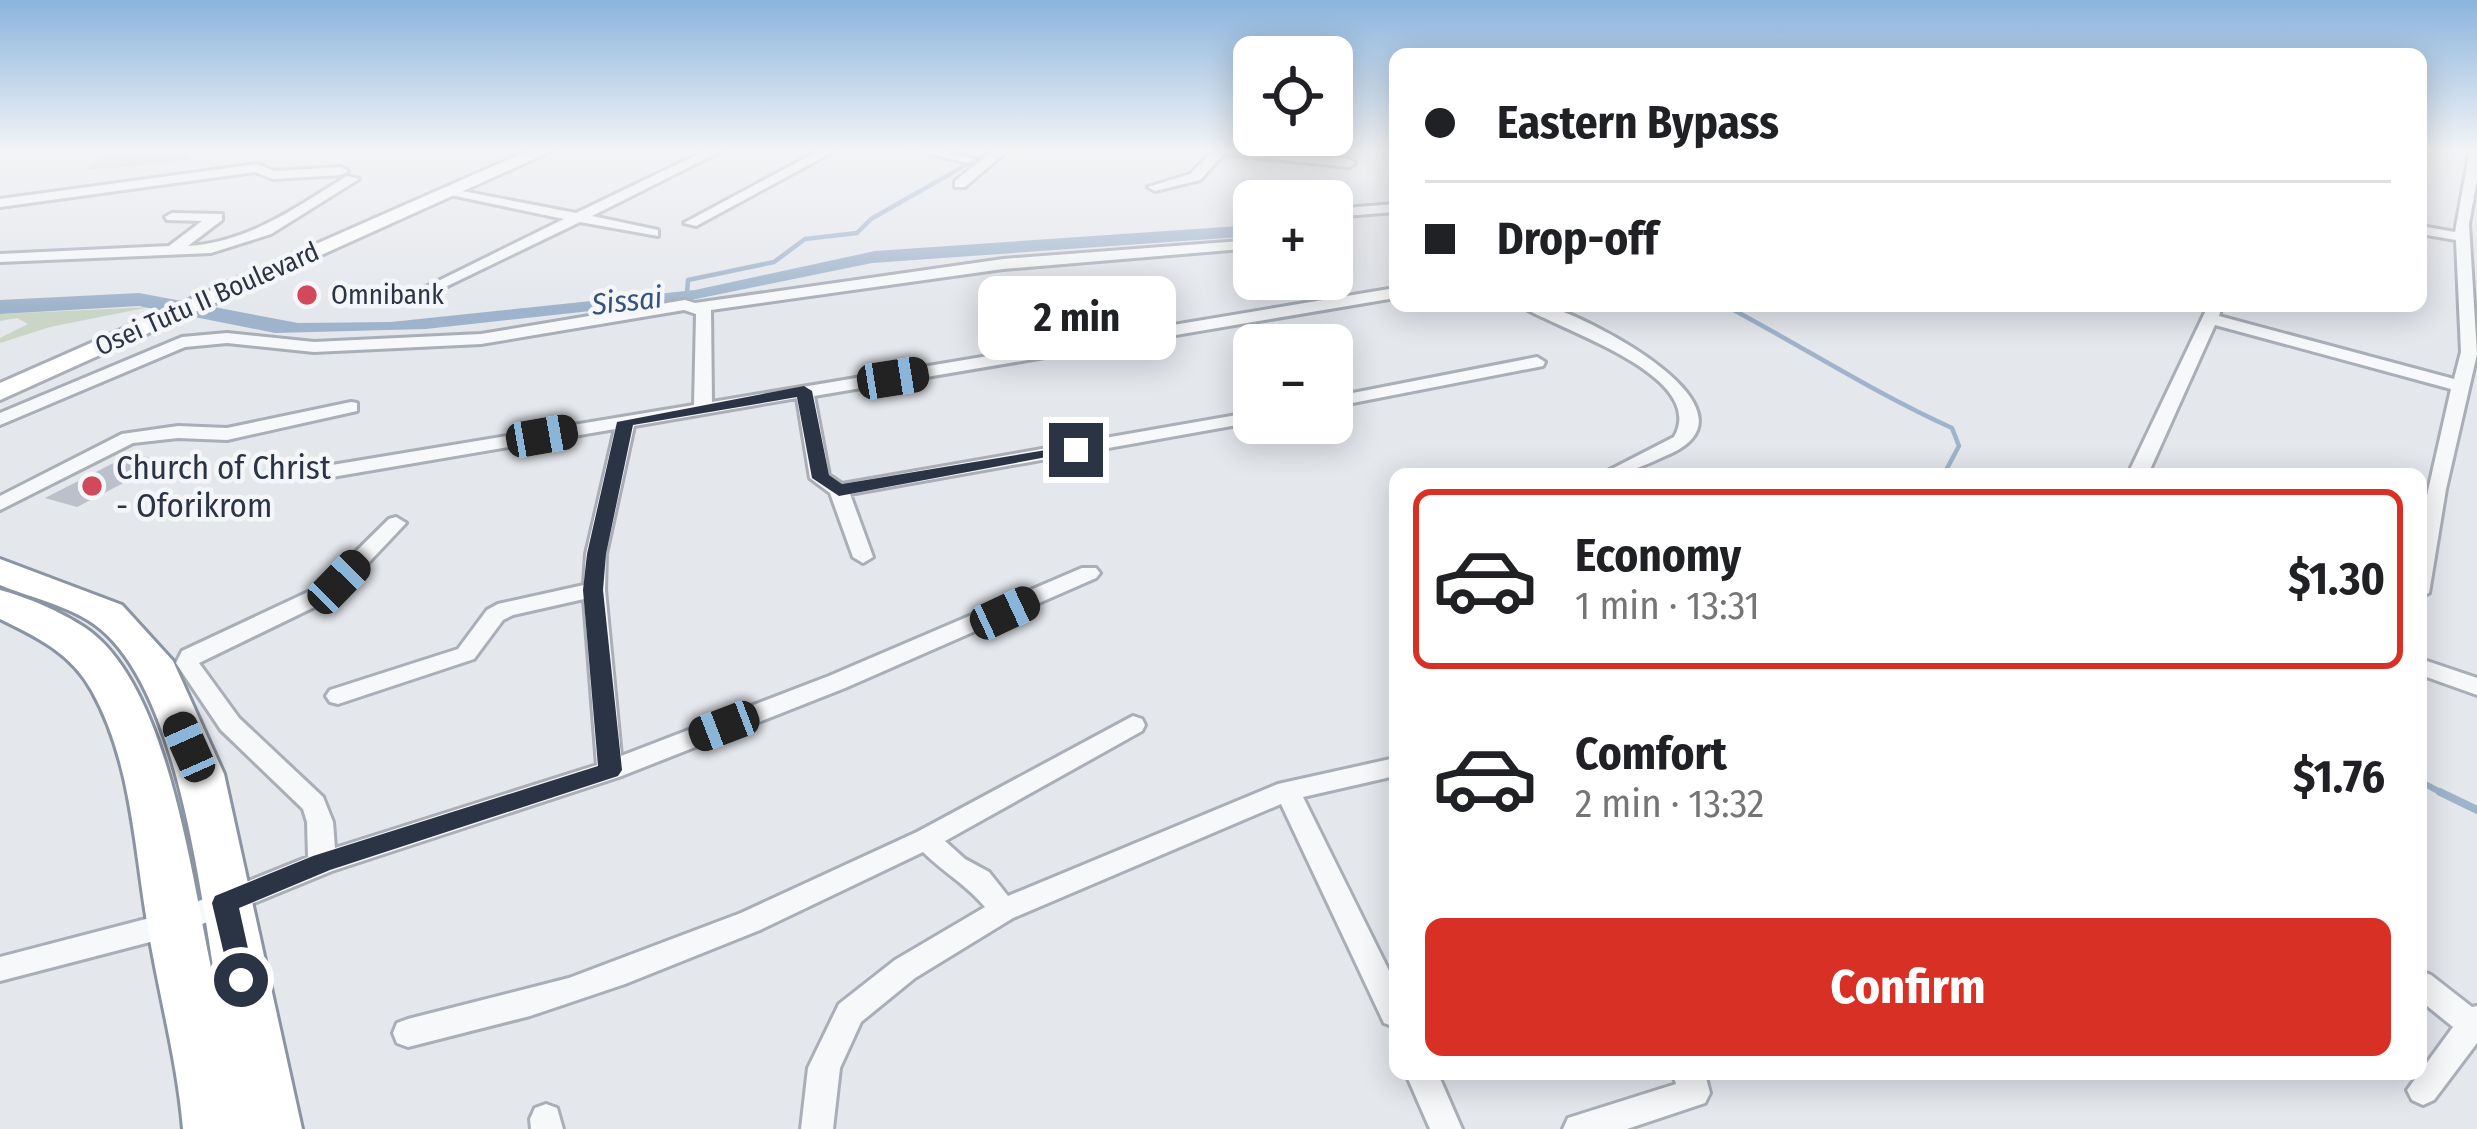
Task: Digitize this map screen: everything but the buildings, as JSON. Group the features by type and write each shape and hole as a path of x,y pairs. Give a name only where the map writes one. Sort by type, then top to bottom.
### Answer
{"highway":[{"path":"0,571 108,614 152,662 201,774 272,1129"},
{"path":"0,603 72,638 112,685 153,794 173,924 207,1068 213,1129"}],"main road":[{"name":"Osei Tutu II Boulevard","path":"0,379 149,319 411,202"},
{"name":"Osei Tutu II Boulevard","path":"201,296 426,202"},
{"name":"Osei Tutu II Boulevard","path":"0,392 149,319"}],"street":[{"path":"0,258 211,249 266,231 308,202"},
{"path":"502,202 653,233"},
{"path":"432,287 608,202"},
{"path":"691,223 732,202"},
{"path":"2427,548 2436,489 2472,361 2462,232 2467,202"},
{"path":"1353,211 1389,208"},
{"path":"171,252 217,218 172,217"},
{"path":"2427,230 2462,232"},
{"path":"0,420 182,342 207,338 314,347 460,341 1003,264 1233,246"},
{"path":"332,471 1389,294"},
{"path":"698,307 704,310 707,341 703,408"},
{"path":"1542,312 1626,351 1689,407 1688,431 1681,441 1627,468"},
{"path":"2141,468 2212,312 2462,386"},
{"path":"1353,398 1537,362"},
{"path":"49,370 92,379"},
{"path":"804,391 820,478 839,490 862,557"},
{"path":"0,504 129,438 227,434 351,407"},
{"path":"839,490 1233,421"},
{"path":"610,770 593,590 596,554 626,422"},
{"path":"322,863 314,804 230,724 187,663 190,656 328,591 396,523"},
{"path":"0,969 173,924 322,863 610,770 837,682 1089,573"},
{"path":"338,696 466,654 495,615 506,609 593,590"},
{"path":"2427,669 2477,687"},
{"path":"408,1034 566,992 639,966 926,839 1133,724"},
{"path":"817,1129 824,1068 850,1013 905,969 1003,910 1287,791 1389,768"},
{"path":"1287,791 1389,1002"},
{"path":"926,839 955,867 980,880 1003,910"},
{"path":"2423,1090 2475,1024 2427,988"},
{"path":"1425,1080 1446,1129"},
{"path":"1579,1129 1694,1093 1691,1080"}],"green space":[{"path":"150,307 50,327 0,343 0,338 28,324 17,318 0,321 0,314"}],"water":[{"name":"Sissai","path":"1233,226 1233,237 872,263 691,300 426,329 275,333 139,306 0,314 0,300 139,293 298,323 391,322 695,290 875,251"}],"waterway":[{"path":"687,293 688,280 774,262 805,239 857,233 901,202"},
{"path":"1737,312 1952,428 1959,446 1947,468"},
{"path":"2427,785 2444,794"},
{"path":"2444,794 2477,810"}],"place":[{"name":"Omnibank","path":"307,295"},
{"name":"Church of Christ - Oforikrom","path":"92,486"}],"route":[{"path":"241,980 224,903 322,863 610,770 593,590 596,554 626,422 804,391 820,478 839,490 1076,450"}]}
